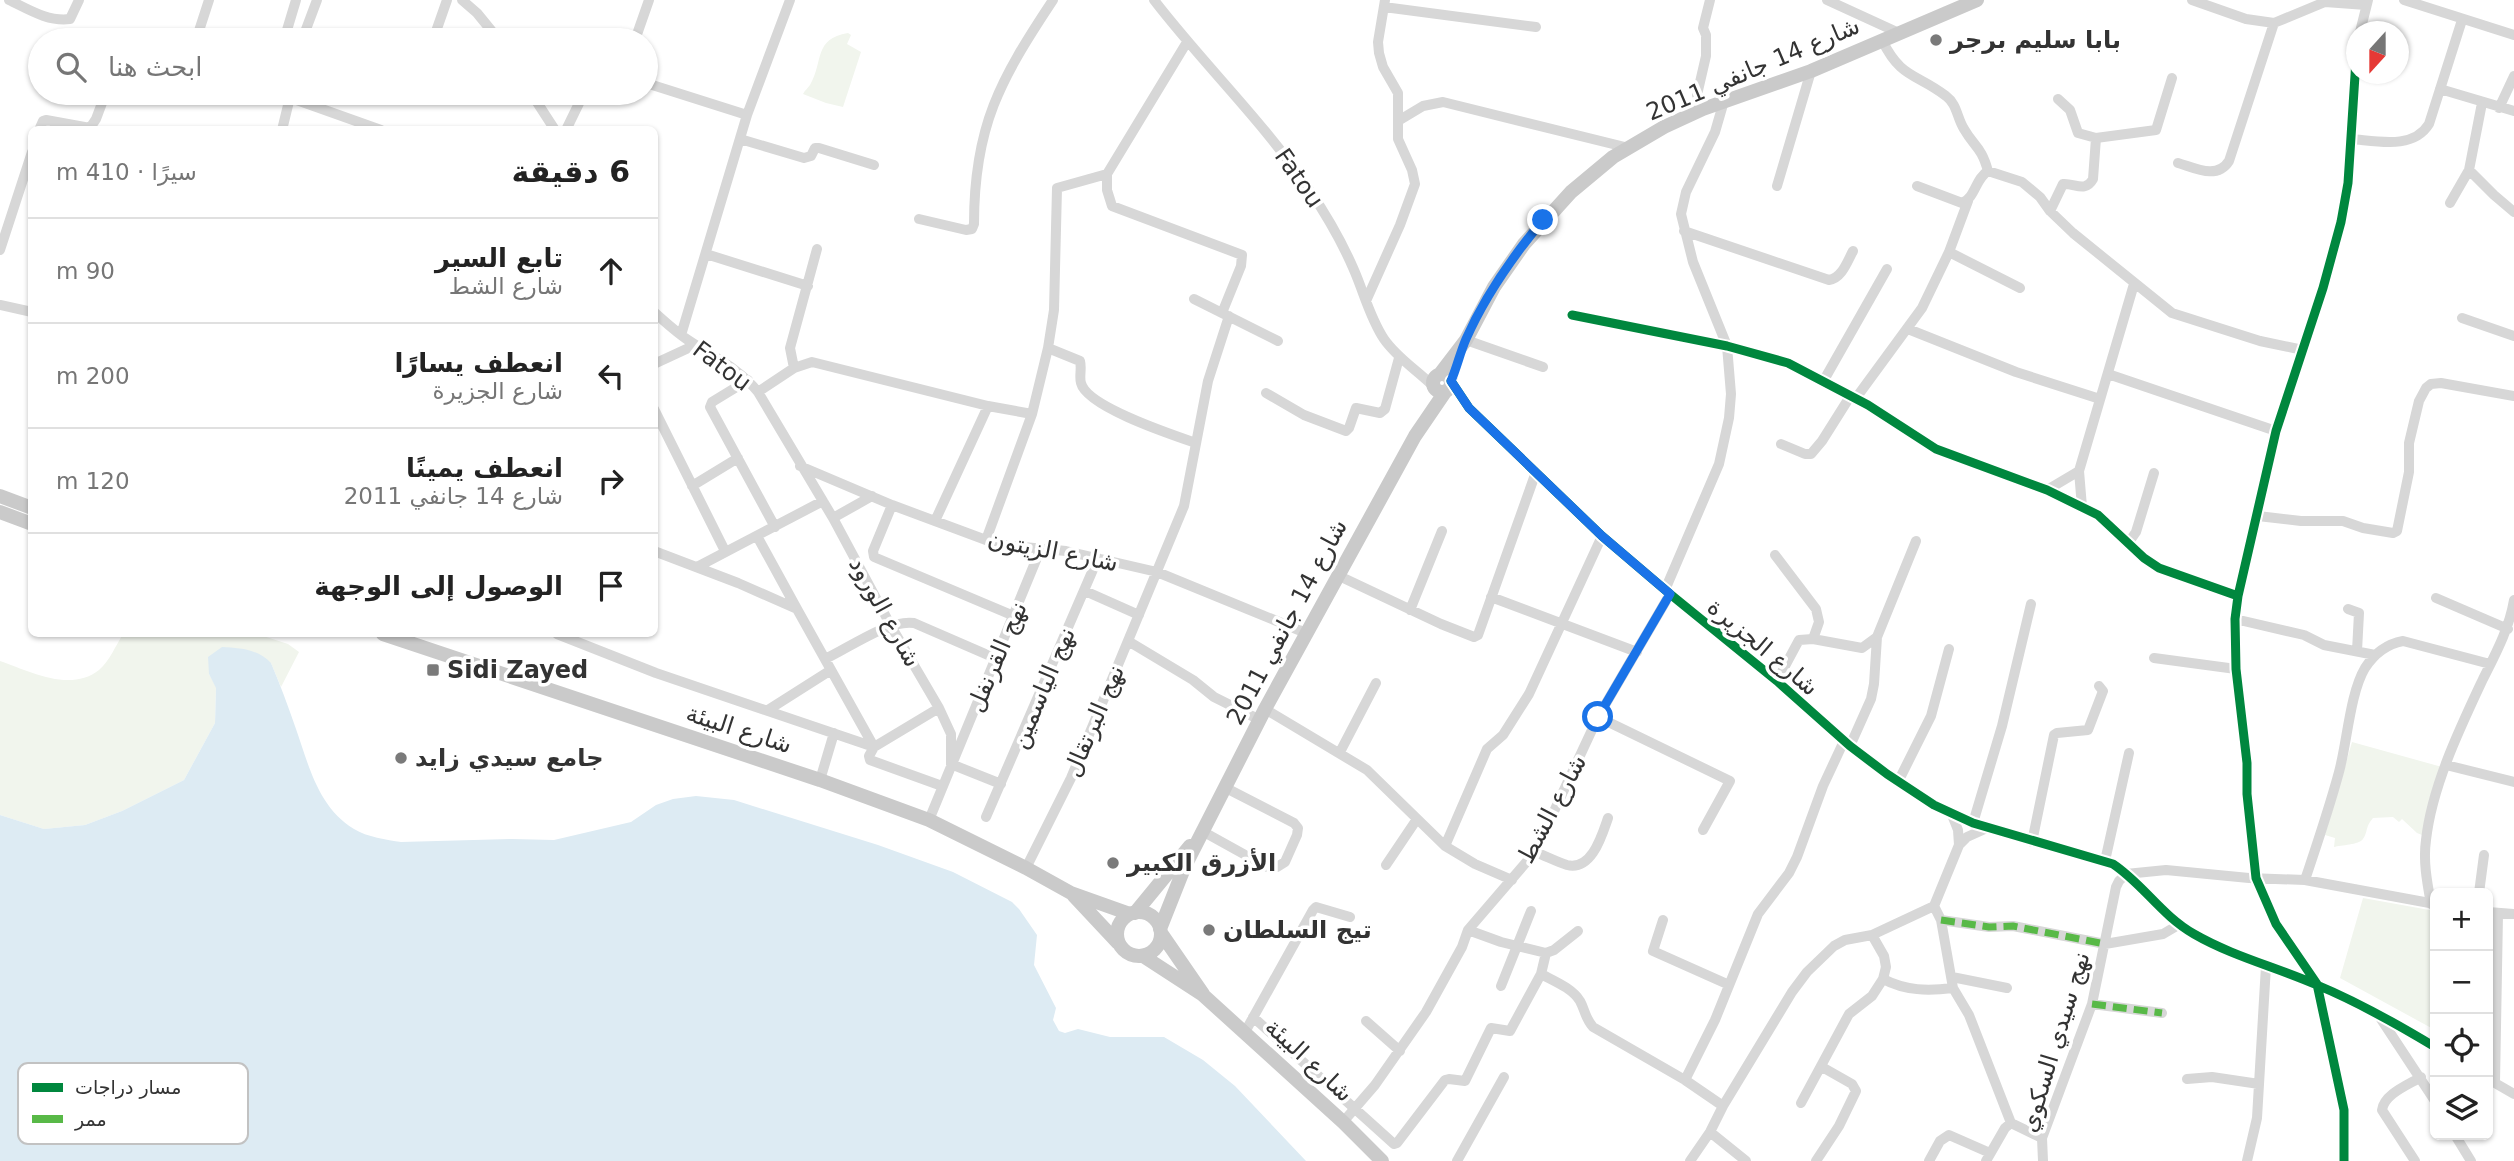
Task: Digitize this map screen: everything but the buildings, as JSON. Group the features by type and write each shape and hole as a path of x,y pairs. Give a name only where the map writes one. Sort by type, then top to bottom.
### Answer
{"main road":[{"name":"شارع 14 جانفي 2011","path":"1160,931 1174,892 1202,831 1337,575 1506,269 1543,220 1598,168 1664,127 1724,101 1811,71 1977,0"},
{"path":"0,496 28,506"},
{"path":"0,512 28,522"},
{"name":"شارع البيئة","path":"392,637 820,780 929,820 1071,893 1133,913"},
{"name":"شارع 14 جانفي 2011","path":"1133,913 1202,831"},
{"name":"شارع البيئة","path":"1071,893 1118,943"},
{"path":"1133,913 1148,914 1160,931 1158,945 1143,956 1128,954 1118,943 1116,936 1120,923 1133,913"},
{"name":"شارع البيئة","path":"1160,931 1203,995"},
{"name":"شارع البيئة","path":"1143,956 1203,995 1382,1161"}],"street":[{"path":"9,0 44,16 62,20 70,19 79,0"},
{"path":"200,28 209,0"},
{"path":"288,28 296,0"},
{"path":"306,28 317,0"},
{"path":"437,28 447,0"},
{"path":"462,0 489,28"},
{"path":"639,28 649,0"},
{"path":"681,335 747,114 790,0"},
{"path":"919,219 972,229 977,164 992,104 1053,0"},
{"name":"Fatou","path":"1154,0 1295,169 1338,236 1378,330 1399,358 1443,384"},
{"path":"1703,109 1697,95 1706,56 1706,35 1703,28 1710,0"},
{"path":"1827,0 1899,33"},
{"path":"2192,0 2259,23 2274,23 2325,2 2367,3 2363,21"},
{"path":"2404,0 2514,35"},
{"path":"1366,301 1415,184 1412,170 1398,139 1398,93 1383,66 1378,42 1385,3 1536,27"},
{"path":"2351,139 2396,143 2419,136 2429,124 2462,20"},
{"path":"2178,163 2213,172 2225,167 2274,23"},
{"path":"1882,40 1890,56 1906,74 1951,101 1961,125 1982,152 1988,171"},
{"path":"986,540 1031,414 1048,348 1054,310 1057,188 1107,174 1187,42"},
{"path":"1777,186 1811,71"},
{"path":"2499,108 2514,76"},
{"path":"2058,99 2070,110 2078,133 2096,138 2156,130 2172,78"},
{"path":"2344,1161 2344,1110 2317,985 2276,924 2256,878 2247,794 2247,755 2236,669 2235,619 2276,431 2341,222 2348,183 2355,84"},
{"path":"658,87 747,114"},
{"path":"2440,89 2514,111"},
{"name":"شارع الشط","path":"1343,1122 1400,1051 1426,1012 1462,947 1468,930 1535,852 1598,717 1637,652 1668,592 1721,456 1727,435 1731,394 1727,346 1693,262 1681,214 1686,192 1715,132 1724,101"},
{"path":"1398,121 1423,106 1443,102 1629,148"},
{"path":"2450,203 2469,170 2482,103"},
{"path":"91,126 101,105"},
{"path":"283,126 288,105"},
{"path":"317,105 371,126"},
{"path":"539,105 552,126"},
{"path":"568,126 578,105"},
{"path":"41,126 46,120 79,126"},
{"path":"2050,211 2063,184 2084,188 2090,185 2093,179 2096,138"},
{"path":"740,139 804,158 811,156 815,148 819,148 874,165"},
{"path":"0,250 28,164"},
{"path":"2469,170 2514,212"},
{"path":"1781,444 1811,454 1908,329 1922,308 1949,252 1968,201 1983,173 1988,171 2022,182 2040,197 2050,211 2162,307 2188,320 2260,341 2303,350"},
{"name":"نهج البرتقال","path":"1026,868 1071,778 1184,506 1208,381 1241,266 1242,255 1112,206 1107,190 1107,174"},
{"path":"1917,186 1955,202 1968,201"},
{"path":"20,188 28,190"},
{"path":"1684,231 1829,281 1840,274 1853,251"},
{"path":"794,368 790,348 817,249"},
{"path":"1949,252 2020,288"},
{"path":"706,254 808,286"},
{"path":"1824,380 1887,269"},
{"path":"2082,507 2079,471 2134,284"},
{"path":"1194,299 1278,341"},
{"path":"0,305 28,311"},
{"name":"Fatou","path":"658,315 681,335 748,380 758,392 800,466"},
{"path":"1572,315 1727,346 1788,362 1853,397 1936,449 2047,490 2098,515 2144,558 2159,568 2238,596"},
{"path":"2462,318 2514,336"},
{"path":"1908,329 2016,372 2100,399"},
{"path":"1466,340 1543,367"},
{"path":"658,362 695,345"},
{"path":"1048,348 1080,361 1080,382 1104,404 1134,421 1196,443"},
{"path":"1266,393 1304,415 1346,430 1356,408 1380,413 1385,410 1399,358"},
{"path":"758,392 794,368 812,362 988,406 1031,414"},
{"path":"2108,374 2276,431"},
{"path":"748,380 710,405 775,527"},
{"path":"2258,516 2301,521 2343,521 2363,528 2393,533 2397,531 2409,472 2411,435 2419,401 2426,388 2431,384 2441,383 2514,396"},
{"name":"شارع الجزيرة","path":"1443,384 1602,536 1777,681 1847,744 1898,782 1952,814 1973,823 2105,861 2126,874 2180,924 2205,939 2317,985 2379,1015 2430,1044"},
{"path":"935,521 988,406"},
{"path":"658,421 725,551"},
{"path":"692,486 738,458"},
{"name":"شارع الزيتون","path":"800,466 892,505 986,540 1003,545 1041,548 1098,558 1157,572 1306,634"},
{"name":"شارع الورود","path":"800,466 833,518 939,708 951,734 951,764"},
{"path":"2047,490 2079,471"},
{"path":"1337,575 1410,610 1474,636 1479,632 1536,472"},
{"path":"2129,542 2137,528 2154,473"},
{"path":"833,518 872,496"},
{"path":"697,567 823,501"},
{"path":"892,505 873,551 874,557 1014,616"},
{"path":"1410,610 1443,531"},
{"path":"757,536 874,747"},
{"path":"1445,846 1487,749 1503,735 1529,694 1602,536"},
{"path":"1685,1080 1709,1031 1758,914 1793,865 1823,786 1871,699 1877,637 1916,541"},
{"name":"نهج القرنفل","path":"929,820 1041,548"},
{"path":"658,552 797,609"},
{"path":"1775,555 1816,609 1819,622 1813,639"},
{"name":"نهج الياسمين","path":"986,817 1098,558"},
{"path":"1086,591 1139,615"},
{"path":"1491,597 1637,652"},
{"path":"2436,598 2510,626"},
{"path":"2430,892 2426,877 2426,841 2446,765 2490,664 2510,626 2514,600"},
{"path":"1973,823 2002,726 2031,604"},
{"path":"2348,609 2356,611 2360,617 2357,651"},
{"path":"2235,619 2304,635 2324,645 2375,655"},
{"path":"825,659 904,621 997,659"},
{"path":"565,637 656,673 874,747"},
{"path":"1777,681 1799,640 1813,639 1862,648 1877,637"},
{"path":"1128,641 1193,680 1214,697 1262,715 1340,752 1374,775 1445,846 1475,864 1512,880"},
{"path":"2305,880 2339,772 2359,684 2364,670 2375,655 2403,641 2490,664"},
{"path":"1898,782 1935,704 1949,649"},
{"path":"2154,658 2236,669"},
{"path":"768,710 831,670"},
{"path":"1340,752 1376,683"},
{"path":"2032,842 2054,735 2088,730 2103,691 2099,686"},
{"path":"939,708 874,747 869,756 870,760 942,786"},
{"path":"1598,717 1730,781 1703,830"},
{"path":"820,780 834,733"},
{"path":"2105,861 2129,752"},
{"path":"951,764 1001,784"},
{"path":"2446,765 2514,782"},
{"path":"1202,831 1267,867 1277,867 1285,862 1298,828 1294,823 1226,788"},
{"path":"1952,814 1958,830 1959,845"},
{"path":"1535,852 1569,866 1577,865 1596,849 1608,818"},
{"path":"1386,865 1417,819"},
{"path":"1690,1161 1710,1132 1723,1105 1792,992 1807,972 1834,946 1845,940 1872,935 1934,906 1959,845 1967,837 1987,828"},
{"path":"2480,888 2484,855"},
{"path":"2126,874 2166,870 2305,880 2430,903"},
{"name":"نهج سيدي السكوي","path":"2043,1161 2042,1138 2092,1004 2116,887 2126,874"},
{"path":"1245,1032 1312,910 1316,906 1322,907 1350,917"},
{"path":"1934,906 1941,920 1952,983 1969,1015 2011,1123 2042,1138"},
{"path":"1501,986 1531,911"},
{"path":"2493,913 2514,914"},
{"path":"1663,920 1653,951 1727,984"},
{"path":"1941,920 1989,927 2013,926 2105,944 2163,934 2180,924"},
{"path":"1468,930 1546,953 1555,950 1578,931"},
{"path":"1801,1103 1849,1014 1872,996 1883,979 1886,967 1884,956 1872,935"},
{"path":"2492,1077 2493,951"},
{"path":"1253,1017 1391,1143 1397,1143 1445,1080 1463,1082 1468,1078 1491,1028 1510,1031 1541,974 1546,953"},
{"path":"2247,1161 2256,1129 2266,966"},
{"path":"1541,974 1568,989 1578,998 1586,1019 1602,1034 1685,1080 1723,1105"},
{"path":"1883,979 1909,989 1923,990 1952,983 2007,988"},
{"name":"نهج سيدي السكوي","path":"2092,1004 2162,1013"},
{"path":"2379,1015 2430,1092"},
{"path":"1366,1021 1400,1051"},
{"path":"1816,1161 1839,1126 1856,1091 1852,1084 1822,1067"},
{"path":"1457,1161 1504,1077"},
{"path":"2187,1079 2207,1077 2259,1084"},
{"path":"2415,1161 2382,1106 2385,1100 2421,1077"},
{"path":"2493,1082 2514,1094"},
{"path":"1929,1161 1940,1141 1948,1135 1988,1157 2005,1128 2011,1123"},
{"path":"1710,1132 1746,1161"},
{"path":"2458,1140 2471,1161"}],"shaded area":[{"path":"848,33 851,35 847,44 861,52 843,107 803,94 814,76 824,46 829,40"},
{"path":"121,637 266,637 288,644 299,652 281,687 271,663 209,674 216,687 215,723 184,780 122,811 85,825 44,829 0,815 0,661 50,678 75,680 88,677 99,670"},
{"path":"222,647 255,652 271,663 316,785 342,820 359,832 371,836 401,842 554,840 631,822 656,805 673,799 696,796 734,800 878,845 953,872 1012,902 1037,935 1034,965 1056,1008 1053,1020 1059,1031 1065,1033 1078,1029 1110,1037 1164,1037 1203,1060 1235,1086 1306,1161 0,1161 0,815 44,829 85,825 122,811 184,780 215,723 216,688 209,674 208,657"},
{"path":"2352,742 2442,767 2422,835 2402,819 2399,822 2393,817 2373,818 2361,841 2334,847 2335,838 2325,835"},
{"path":"2363,898 2430,910 2430,1027 2340,978"}],"marked path":[{"path":"1941,920 1989,927 2013,926 2105,944"},
{"path":"2092,1004 2162,1013"}],"cycle path":[{"path":"2344,1161 2344,1110 2317,984 2276,924 2256,878 2236,669 2235,619 2276,431 2323,288 2341,222 2348,183 2354,84"},
{"path":"1572,315 1727,346 1788,363 1868,405 1936,449 2047,490 2098,515 2144,558 2159,568 2238,596"},
{"path":"1451,381 1469,408 1602,536 1777,681 1850,746 1887,774 1934,805 1973,823 2113,864 2172,918 2194,934 2223,949 2347,999 2430,1044"}],"place":[{"name":"بابا سليم برجر","path":"1936,40"},
{"name":"Sidi Zayed","path":"433,670"},
{"name":"جامع سيدي زايد","path":"401,758"},
{"name":"الأزرق الكبير","path":"1113,863"},
{"name":"تيج السلطان","path":"1209,930"}],"route":[{"path":"1543,220 1515,255 1483,306 1466,340 1451,381 1469,408 1602,536 1670,594 1598,717"}]}
